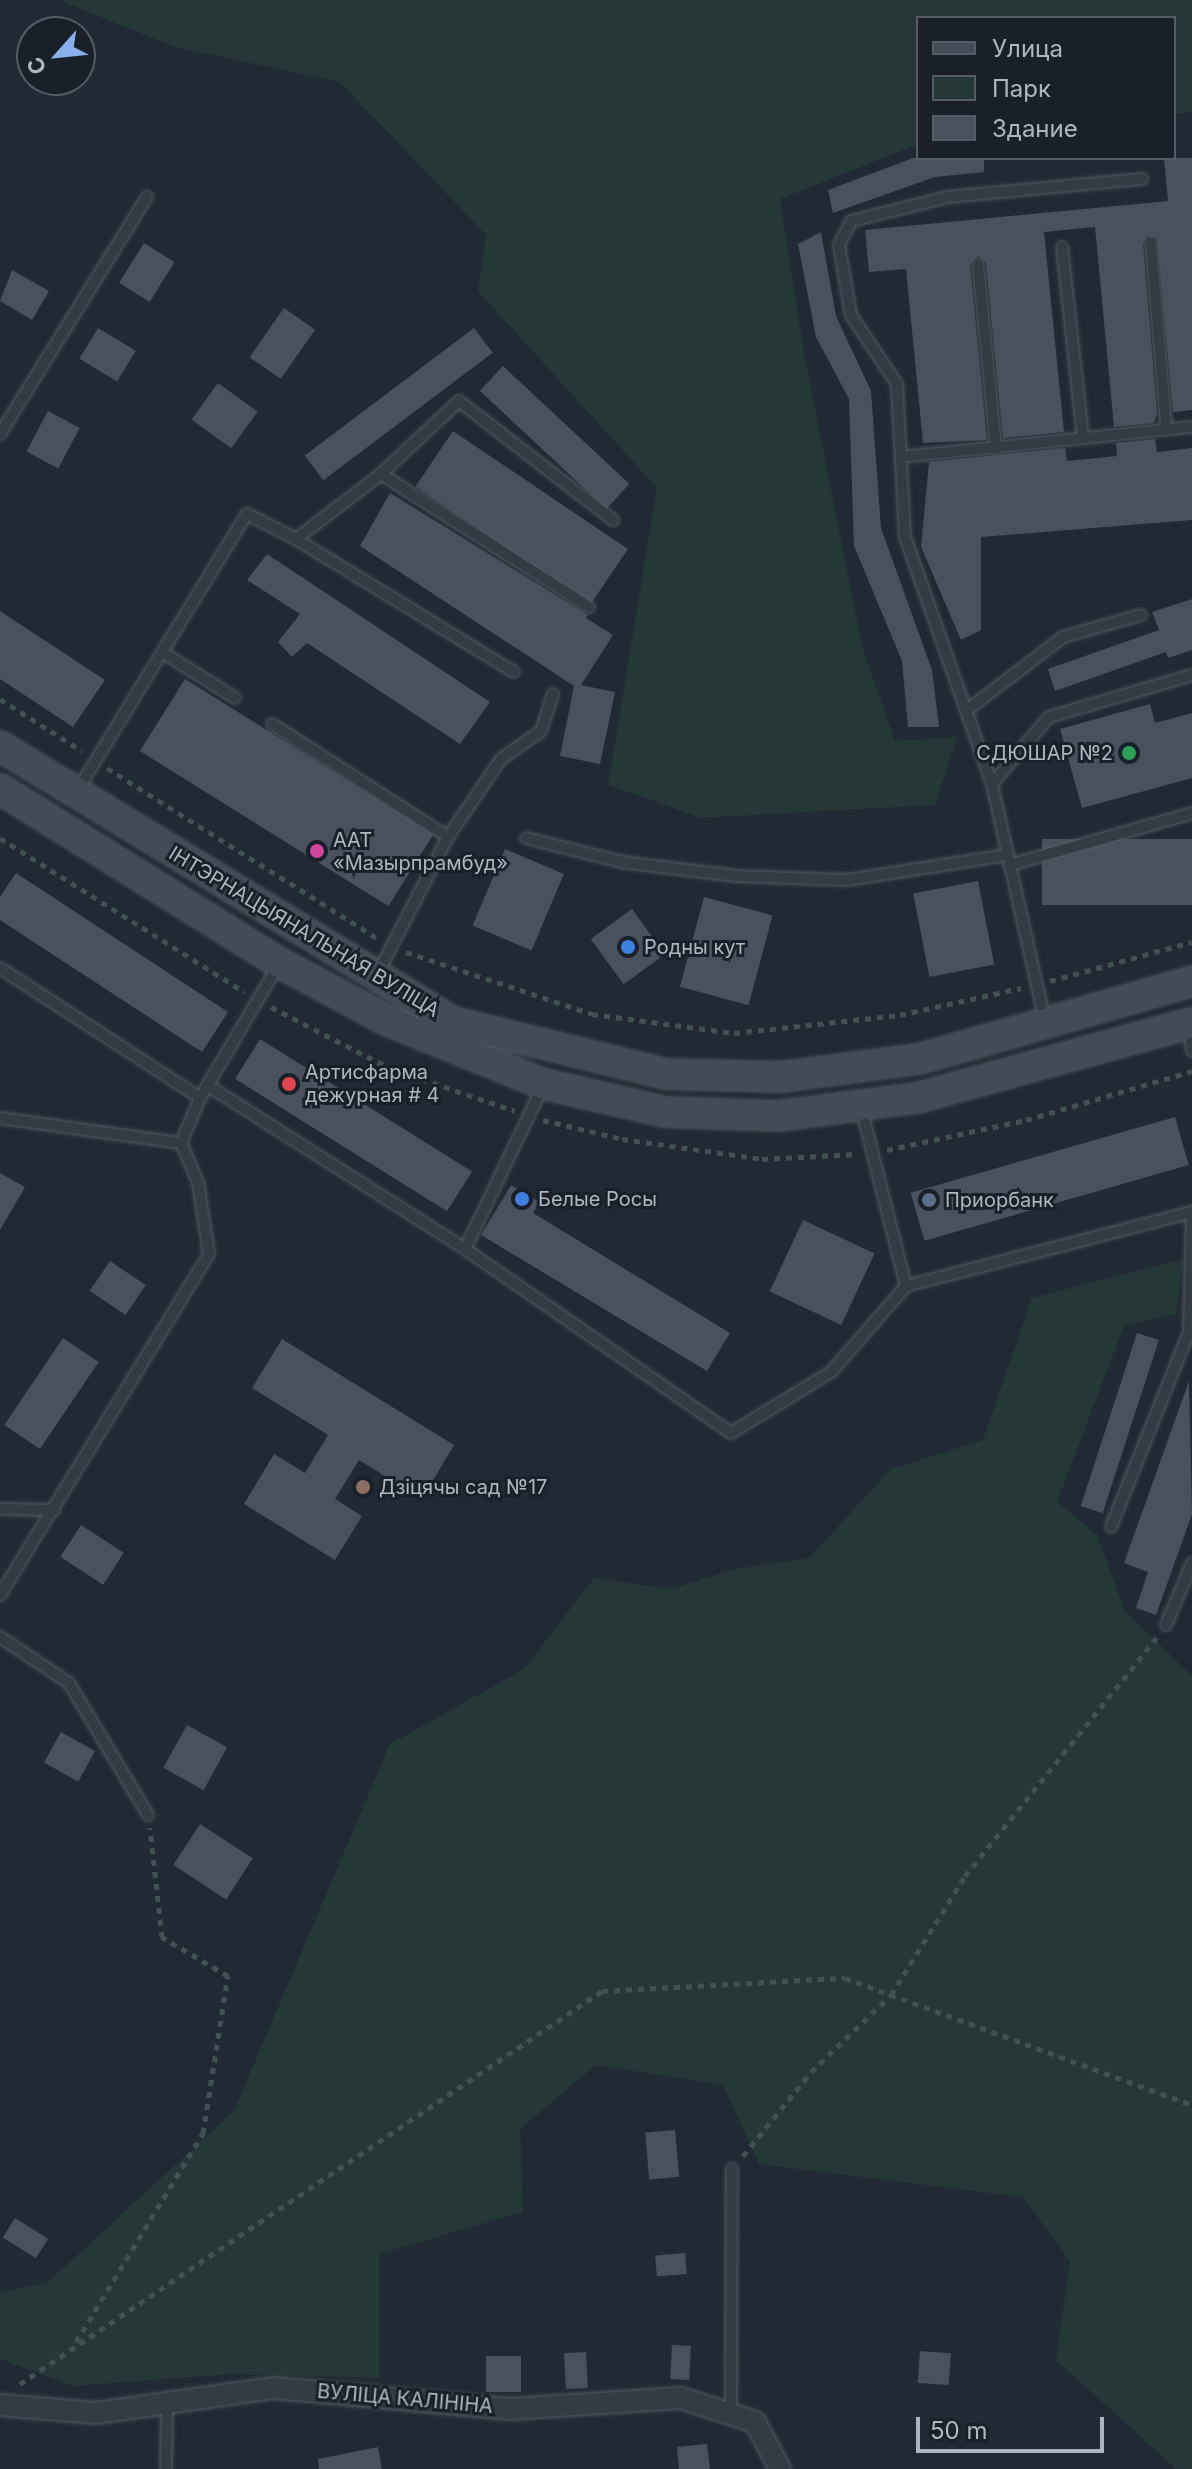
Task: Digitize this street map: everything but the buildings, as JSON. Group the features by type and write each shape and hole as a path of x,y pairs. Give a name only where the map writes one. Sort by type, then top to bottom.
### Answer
{"main road":[{"name":"ІНТЭРНАЦЫЯНАЛЬНАЯ ВУЛІЦА","path":"0,746 376,978 453,1022 554,1050 667,1074 780,1077 919,1059 1192,981"},
{"name":"ІНТЭРНАЦЫЯНАЛЬНАЯ ВУЛІЦА","path":"0,789 280,963 386,1020 544,1084 665,1112 778,1116 917,1098 1191,1033"},
{"path":"544,1084 554,1050"}],"street":[{"name":"ВУЛІЦА КАЛІНІНА","path":"6,2397 96,2413 274,2388 510,2409 681,2398 755,2422 780,2469"}],"lane":[{"path":"1045,1021 992,784 905,537 897,384 851,315 839,245 851,221 947,197 1142,179"},
{"path":"0,434 147,197"},
{"path":"1151,243 1166,427"},
{"path":"1062,247 1083,437"},
{"path":"978,264 996,449"},
{"path":"296,539 381,474 459,401 613,520"},
{"path":"901,457 996,449 1166,427 1192,427"},
{"path":"381,474 589,607"},
{"path":"76,792 247,514 296,539 514,672"},
{"path":"966,711 1063,637 1141,615"},
{"path":"162,652 235,698"},
{"path":"992,784 1049,717 1192,675"},
{"path":"376,978 448,837 501,759 541,731 553,694"},
{"path":"272,724 448,837"},
{"path":"526,838 622,862 736,876 847,880 1009,860 1192,813"},
{"path":"0,1595 209,1254 198,1182 181,1143 207,1085 280,963"},
{"path":"0,968 200,1098"},
{"path":"465,1249 544,1084"},
{"path":"207,1085 465,1249 731,1433 831,1372 906,1286 1192,1212 1191,1333 1111,1527"},
{"path":"861,1105 906,1286"},
{"path":"0,1118 181,1143"},
{"path":"0,1509 54,1510"},
{"path":"1166,1625 1192,1563"},
{"path":"0,1637 69,1683 148,1815"},
{"path":"731,2414 732,2169"},
{"path":"166,2469 167,2403"}],"path":[{"path":"0,699 392,947 592,1014 734,1033 900,1015 1037,985 1192,942"},
{"path":"732,2169 811,2072 891,1995 965,1876 1166,1625"},
{"path":"74,2345 203,2133 228,1976 162,1937 148,1815"},
{"path":"6,2397 74,2345 602,1991 845,1978 1192,2105"}],"green space":[{"path":"59,0 1192,0 1192,112 1176,114 1176,16 916,16 916,145 780,199 804,353 862,646 895,741 957,737 935,805 701,818 608,785 657,488 478,291 486,235 340,82 175,47"},
{"path":"1183,1259 1176,1314 1124,1326 1057,1502 1097,1535 1125,1611 1192,1676 1192,2469 1176,2469 1056,2360 1070,2261 1023,2197 759,2164 723,2085 596,2065 520,2129 523,2212 379,2254 379,2378 233,2374 73,2386 0,2359 0,2292 47,2283 234,2111 390,1744 524,1669 594,1578 671,1589 735,1569 809,1558 891,1469 983,1440 1032,1298"}],"place":[{"name":"СДЮШАР №2","path":"1129,753"},
{"name":"ААТ «Мазырпрамбуд»","path":"317,851"},
{"name":"Родны кут","path":"628,947"},
{"name":"Артисфарма дежурная # 4","path":"289,1084"},
{"name":"Белые Росы","path":"522,1199"},
{"name":"Приорбанк","path":"929,1200"},
{"name":"Дзіцячы сад №17","path":"363,1487"}]}
